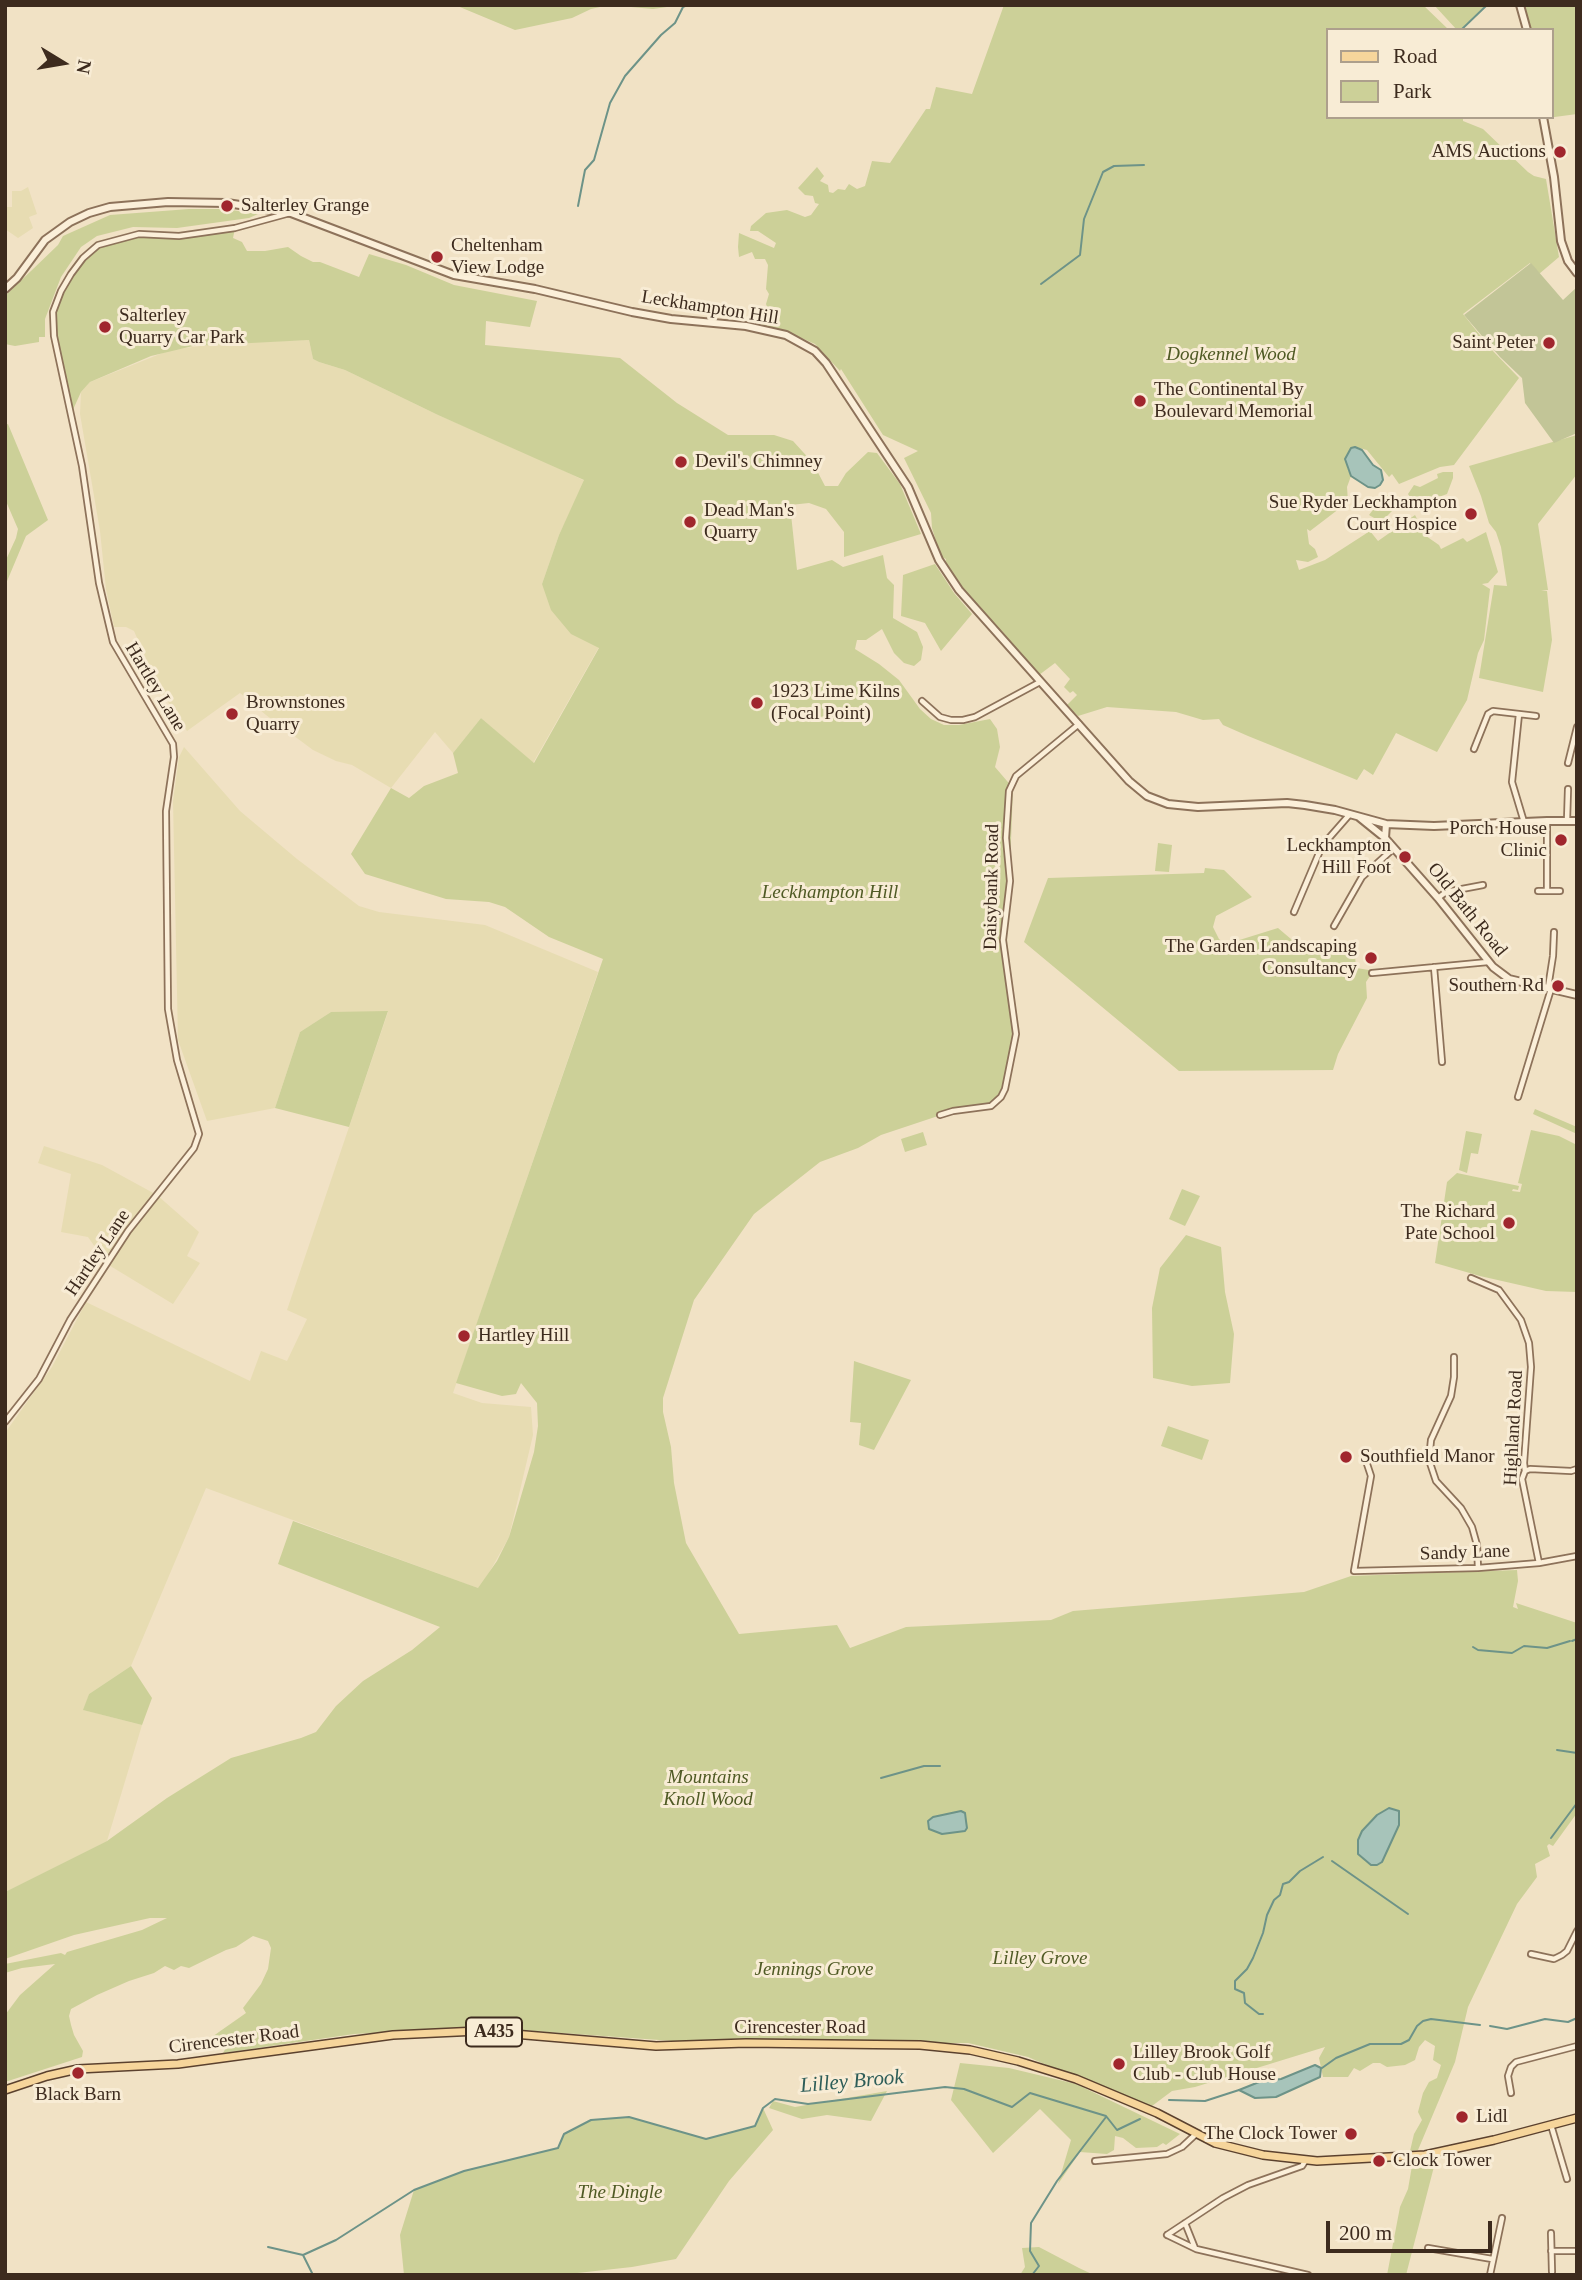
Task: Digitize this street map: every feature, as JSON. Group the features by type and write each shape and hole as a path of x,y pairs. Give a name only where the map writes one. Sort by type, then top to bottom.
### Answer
{"main road":[{"name":"Cirencester Road","path":"5,2090 78,2069 190,2063 441,2031 511,2032 656,2046 753,2043 920,2045 970,2050 1041,2067 1136,2104 1215,2143 1245,2151 1306,2160 1416,2157 1577,2118"}],"street":[{"path":"1520,5 1526,28"},
{"path":"1543,119 1554,177 1561,242 1568,261 1577,273"},
{"name":"Leckhampton Hill","path":"5,289 53,233 80,217 99,210 129,205 227,203 291,213 454,275 535,289 632,312 671,319 761,328 786,335 808,346 826,363 908,487 948,574 1133,786 1161,802 1198,807 1287,803 1359,817"},
{"name":"Hartley Lane","path":"5,1422 39,1379 70,1320 128,1231 196,1144 199,1134 177,1060 168,1009 166,811 174,757 173,744 113,642 99,583 82,466 54,335 54,312 61,291 77,266 98,246 107,242 139,234 179,236 235,228 291,213"},
{"path":"922,701 940,717 963,720 975,717 1040,682"},
{"path":"1474,749 1485,718 1493,711 1536,716"},
{"path":"1518,714 1512,782 1524,822"},
{"name":"Daisybank Road","path":"940,1115 991,1105 999,1100 1005,1089 1016,1034 1003,940 1010,881 1006,838 1008,797 1016,776 1079,724"},
{"path":"1568,764 1577,727"},
{"path":"1567,789 1567,821"},
{"path":"1294,912 1322,846 1351,814"},
{"path":"1359,817 1386,824 1434,826 1577,821"},
{"name":"Old Bath Road","path":"1359,817 1394,848 1438,898 1488,962 1509,979 1577,995"},
{"path":"1547,821 1547,891"},
{"path":"1385,838 1386,824"},
{"path":"1334,926 1362,877 1394,848"},
{"path":"1438,898 1446,892 1483,885"},
{"path":"1538,891 1560,891"},
{"path":"1518,1097 1550,989 1554,932"},
{"path":"1372,972 1488,962"},
{"path":"1434,967 1442,1062"},
{"name":"Highland Road","path":"1471,1278 1499,1290 1517,1313 1527,1335 1531,1359 1525,1471 1522,1479 1539,1563"},
{"path":"1454,1357 1451,1396 1431,1440 1429,1460 1436,1481 1461,1508 1472,1527 1477,1545 1478,1568"},
{"name":"Sandy Lane","path":"1396,1459 1373,1455 1366,1461 1371,1476 1354,1570 1478,1568 1539,1563 1577,1556"},
{"path":"1525,1471 1577,1469"},
{"path":"1531,1954 1548,1958 1559,1957 1567,1951 1577,1931"},
{"path":"1511,2092 1509,2070 1516,2062 1577,2046"},
{"path":"1551,2125 1567,2179"},
{"path":"1095,2161 1167,2154 1182,2147 1196,2134"},
{"path":"1306,2160 1302,2166 1266,2178 1223,2198 1167,2235 1196,2249 1308,2275"},
{"path":"1490,2275 1502,2218"},
{"path":"1185,2223 1196,2249"},
{"path":"1550,2233 1552,2272"},
{"path":"1428,2248 1493,2259"},
{"path":"1551,2251 1577,2251"}],"shaded area":[{"path":"28,187 37,214 29,217 33,228 18,238 5,229 5,207 12,207 12,191 21,191"},
{"path":"309,340 313,359 345,370 585,481 559,535 542,584 599,647 533,763 481,718 453,753 435,732 391,788 352,765 313,750 240,693 187,731 159,688 134,631 126,627 114,627 80,414 81,392 90,382 170,350 223,343"},
{"path":"184,747 240,811 359,906 379,912 485,925 598,972 453,1393 482,1403 531,1407 533,1435 509,1537 480,1589 206,1488 131,1666 89,1694 84,1710 142,1725 107,1841 5,1892 5,1433 52,1367 86,1302 250,1381 261,1351 287,1361 307,1319 287,1310 388,1012 331,1012 300,1032 275,1108 207,1121 178,1040 173,801 179,757"},
{"path":"44,1146 102,1165 157,1195 199,1232 187,1256 200,1263 173,1304 107,1264 88,1237 61,1232 71,1174 38,1163"}],"green space":[{"path":"424,5 455,5 425,7"},
{"path":"455,5 609,5 591,9 572,18 515,30"},
{"path":"609,5 687,5 653,9"},
{"name":"Dogkennel Wood","path":"1004,5 1423,5 1447,28 1326,28 1326,119 1463,119 1483,129 1528,172 1546,179 1559,257 1539,274 1530,263 1463,314 1519,378 1454,465 1440,467 1399,484 1392,474 1389,477 1367,450 1351,448 1347,467 1351,476 1347,487 1348,502 1310,531 1307,529 1309,544 1318,557 1308,562 1296,560 1299,570 1325,560 1370,531 1378,541 1415,515 1426,536 1441,549 1463,538 1467,542 1486,532 1498,572 1488,583 1482,584 1490,589 1484,640 1478,653 1467,700 1437,752 1396,733 1373,775 1364,769 1357,780 1223,725 1219,719 1203,720 1176,712 1107,707 1078,716 1067,705 1077,695 1064,687 1070,679 1055,663 1039,675 944,568 946,559 941,557 932,528 931,513 904,458 918,451 883,435 841,369 840,371 815,344 790,333 756,324 769,312 766,304 769,294 766,289 768,265 765,259 755,259 752,252 739,257 739,233 774,248 776,243 758,231 750,231 751,226 766,213 787,210 805,217 811,215 819,204 815,203 813,196 805,195 798,188 817,167 824,176 820,181 828,185 829,192 845,190 849,184 857,189 865,186 872,161 890,163 926,109 930,109 936,87 972,94"},
{"path":"1434,5 1486,5 1462,28 1455,28"},
{"path":"1522,5 1577,7 1577,114 1554,117 1554,28 1528,28"},
{"path":"225,209 258,214 249,218 177,228 133,227 97,236 81,247 61,277 45,319 45,337 39,337 39,342 15,346 5,344 5,296 58,245 63,236 110,215"},
{"path":"235,228 233,238 242,242 247,251 288,247 313,262 320,262 359,277 369,254 406,265 454,285 537,301 530,327 486,321 485,345 620,358 677,403 728,435 774,435 793,441 813,463 825,486 838,486 846,473 868,452 877,453 900,484 921,534 844,557 844,532 826,509 809,503 790,505 797,570 832,560 843,567 883,555 887,578 894,585 893,618 917,632 923,647 921,660 914,666 904,663 894,653 882,629 866,640 857,640 855,649 899,680 920,709 931,719 944,725 959,725 990,719 997,729 1000,747 995,767 1013,788 1009,893 1003,927 1016,1034 1003,1093 991,1106 953,1111 881,1135 858,1148 820,1162 754,1214 694,1300 663,1398 674,1483 686,1543 739,1634 837,1625 850,1648 906,1627 1051,1620 1073,1611 1304,1592 1351,1576 1517,1570 1518,1581 1513,1607 1518,1609 1516,1603 1577,1623 1577,1813 1553,1846 1547,1846 1550,1856 1535,1864 1537,1877 1517,1904 1468,2007 1455,2062 1418,2150 1410,2151 1414,2134 1422,2120 1418,2112 1423,2093 1429,2082 1437,2078 1441,2065 1433,2060 1435,2046 1425,2040 1419,2047 1415,2060 1405,2065 1387,2067 1373,2063 1360,2071 1354,2068 1348,2077 1323,2077 1319,2058 1325,2047 1195,2087 1172,2091 1148,2109 1028,2057 968,2043 950,2043 951,2047 749,2040 673,2041 479,2027 354,2034 223,2053 227,2046 199,2046 246,2013 243,2008 261,1984 268,1969 271,1948 268,1941 253,1936 236,1947 189,1968 181,1966 174,1970 165,1966 71,2009 71,2025 83,2051 82,2057 5,2082 5,2015 20,1995 55,1964 5,1973 5,1964 61,1953 65,1955 67,1952 142,1930 167,1918 150,1918 74,1935 5,1959 5,1892 107,1841 167,1798 231,1758 316,1732 336,1706 363,1681 412,1650 440,1627 278,1564 293,1521 478,1588 497,1561 509,1537 534,1452 538,1426 537,1403 521,1383 516,1394 502,1396 456,1383 603,959 549,937 505,907 489,902 446,899 365,874 351,854 391,788 409,798 424,786 458,773 453,753 481,718 534,763 599,648 571,634 551,610 542,584 559,535 584,480 345,370 313,359 309,340 193,346 151,356 90,382 81,392 71,414 58,356 53,312 71,274 98,245 127,236 166,236"},
{"path":"1531,263 1563,300 1577,287 1577,433 1554,443 1525,403 1522,378 1464,315"},
{"path":"8,424 48,520 26,536 5,586 5,562 18,529 5,499 5,425"},
{"path":"1577,435 1577,474 1538,524 1548,590 1541,590 1547,591 1552,640 1543,692 1479,678 1494,585 1507,586 1501,547 1496,532 1489,523 1469,466"},
{"path":"1453,472 1447,494 1422,503 1410,497 1408,494 1414,485 1420,487 1438,478 1437,474"},
{"path":"1385,494 1402,501 1381,522 1369,515"},
{"path":"935,564 972,614 941,651 925,623 901,616 903,575"},
{"path":"1158,843 1172,845 1169,872 1155,871"},
{"path":"1205,868 1224,870 1252,897 1216,916 1213,927 1223,942 1233,942 1278,928 1298,945 1354,943 1356,968 1369,970 1370,976 1366,982 1367,998 1338,1054 1333,1070 1179,1071 1024,942 1048,878 1204,873"},
{"path":"388,1011 349,1127 275,1108 300,1032 331,1012"},
{"path":"1535,1109 1577,1127 1577,1134 1533,1114"},
{"name":"The Richard Pate School","path":"1531,1130 1559,1136 1577,1145 1577,1292 1546,1291 1435,1263 1447,1182 1457,1173 1519,1186 1518,1190 1512,1191 1520,1192 1522,1184 1518,1183"},
{"path":"1466,1131 1482,1134 1478,1154 1471,1153 1467,1173 1459,1170"},
{"path":"923,1132 927,1145 905,1152 901,1139"},
{"path":"1182,1189 1200,1196 1185,1226 1169,1219"},
{"path":"1186,1235 1221,1247 1225,1292 1234,1334 1230,1383 1192,1386 1153,1378 1152,1308 1160,1268"},
{"path":"854,1361 911,1380 874,1450 859,1445 861,1423 850,1422"},
{"path":"1168,1426 1209,1440 1202,1460 1161,1446"},
{"path":"131,1666 152,1698 142,1725 83,1710 89,1694"},
{"path":"960,2063 1009,2068 1076,2084 1180,2134 1166,2145 1163,2143 1157,2147 1136,2148 1123,2138 1115,2136 1114,2150 1107,2154 1080,2152 1058,2184 1071,2140 1040,2109 993,2153 951,2100"},
{"path":"887,2091 871,2121 827,2115 802,2119 769,2108 773,2101 795,2107"},
{"name":"The Dingle","path":"763,2108 773,2130 729,2181 676,2259 559,2275 404,2275 400,2235 414,2190 464,2171 558,2148 564,2134 591,2120 629,2117 706,2139 755,2126"},
{"path":"1437,2155 1406,2275 1387,2275 1400,2207 1408,2189 1413,2160"},
{"path":"1039,2247 1094,2275 1020,2275 1025,2267 1022,2248"}],"water":[{"path":"1351,448 1362,450 1373,465 1381,470 1383,480 1375,488 1368,487 1351,476 1345,459"},
{"path":"1389,1808 1399,1811 1399,1825 1382,1862 1371,1865 1358,1854 1358,1840 1362,1831 1377,1815"},
{"path":"961,1811 965,1813 965,1831 942,1834 929,1829 928,1821 933,1817"},
{"path":"1315,2065 1321,2068 1320,2077 1276,2097 1255,2098 1239,2090 1259,2082 1281,2079"}],"waterway":[{"path":"578,206 585,170 594,160 610,103 625,76 675,23 683,7 687,5"},
{"path":"1463,28 1487,5"},
{"path":"1041,284 1080,255 1084,219 1103,172 1114,166 1144,165"},
{"path":"1572,1641 1577,1639"},
{"path":"1473,1647 1478,1650 1512,1653 1524,1646 1547,1648 1570,1641"},
{"path":"1557,1750 1577,1753"},
{"path":"881,1778 924,1766 940,1766"},
{"path":"1551,1838 1577,1803"},
{"path":"1263,2014 1245,2003 1244,1993 1235,1989 1235,1981 1253,1958 1267,1915 1274,1900 1280,1895 1283,1884 1323,1857"},
{"path":"1332,1861 1408,1914"},
{"name":"Lilley Brook","path":"1490,2026 1507,2029 1545,2019 1568,2022 1577,2018"},
{"name":"Lilley Brook","path":"1322,2068 1336,2058 1370,2044 1401,2044 1409,2040 1423,2021 1431,2019 1480,2025"},
{"name":"Lilley Brook","path":"268,2247 303,2255 336,2240 414,2190 464,2171 558,2148 564,2134 591,2120 629,2117 706,2139 755,2126 763,2108 775,2099 808,2104 945,2087 964,2089 1012,2107 1030,2093 1106,2116 1117,2130 1140,2119"},
{"name":"Lilley Brook","path":"1169,2100 1205,2101 1239,2090"},
{"path":"1032,2275 1039,2266 1030,2251 1031,2223 1057,2181 1106,2117"},
{"path":"303,2255 313,2275"}],"place":[{"name":"AMS Auctions","path":"1560,152"},
{"name":"Salterley Grange","path":"227,206"},
{"name":"Cheltenham View Lodge","path":"437,257"},
{"name":"Salterley Quarry Car Park","path":"105,327"},
{"name":"Saint Peter","path":"1549,343"},
{"name":"The Continental By Boulevard Memorial","path":"1140,401"},
{"name":"Devil's Chimney","path":"681,462"},
{"name":"Sue Ryder Leckhampton Court Hospice","path":"1471,514"},
{"name":"Dead Man's Quarry","path":"690,522"},
{"name":"1923 Lime Kilns (Focal Point)","path":"757,703"},
{"name":"Brownstones Quarry","path":"232,714"},
{"name":"Porch House Clinic","path":"1561,840"},
{"name":"Leckhampton Hill Foot","path":"1405,857"},
{"name":"The Garden Landscaping Consultancy","path":"1371,958"},
{"name":"Southern Rd","path":"1558,986"},
{"name":"The Richard Pate School","path":"1509,1223"},
{"name":"Hartley Hill","path":"464,1336"},
{"name":"Southfield Manor","path":"1346,1457"},
{"name":"Lilley Brook Golf Club - Club House","path":"1119,2064"},
{"name":"Black Barn","path":"78,2073"},
{"name":"Lidl","path":"1462,2117"},
{"name":"The Clock Tower","path":"1351,2134"},
{"name":"Clock Tower","path":"1379,2161"}],"park label":[{"name":"Mountains Knoll Wood","path":"708,1789"},
{"name":"Lilley Grove","path":"1040,1959"},
{"name":"Jennings Grove","path":"814,1970"}]}
